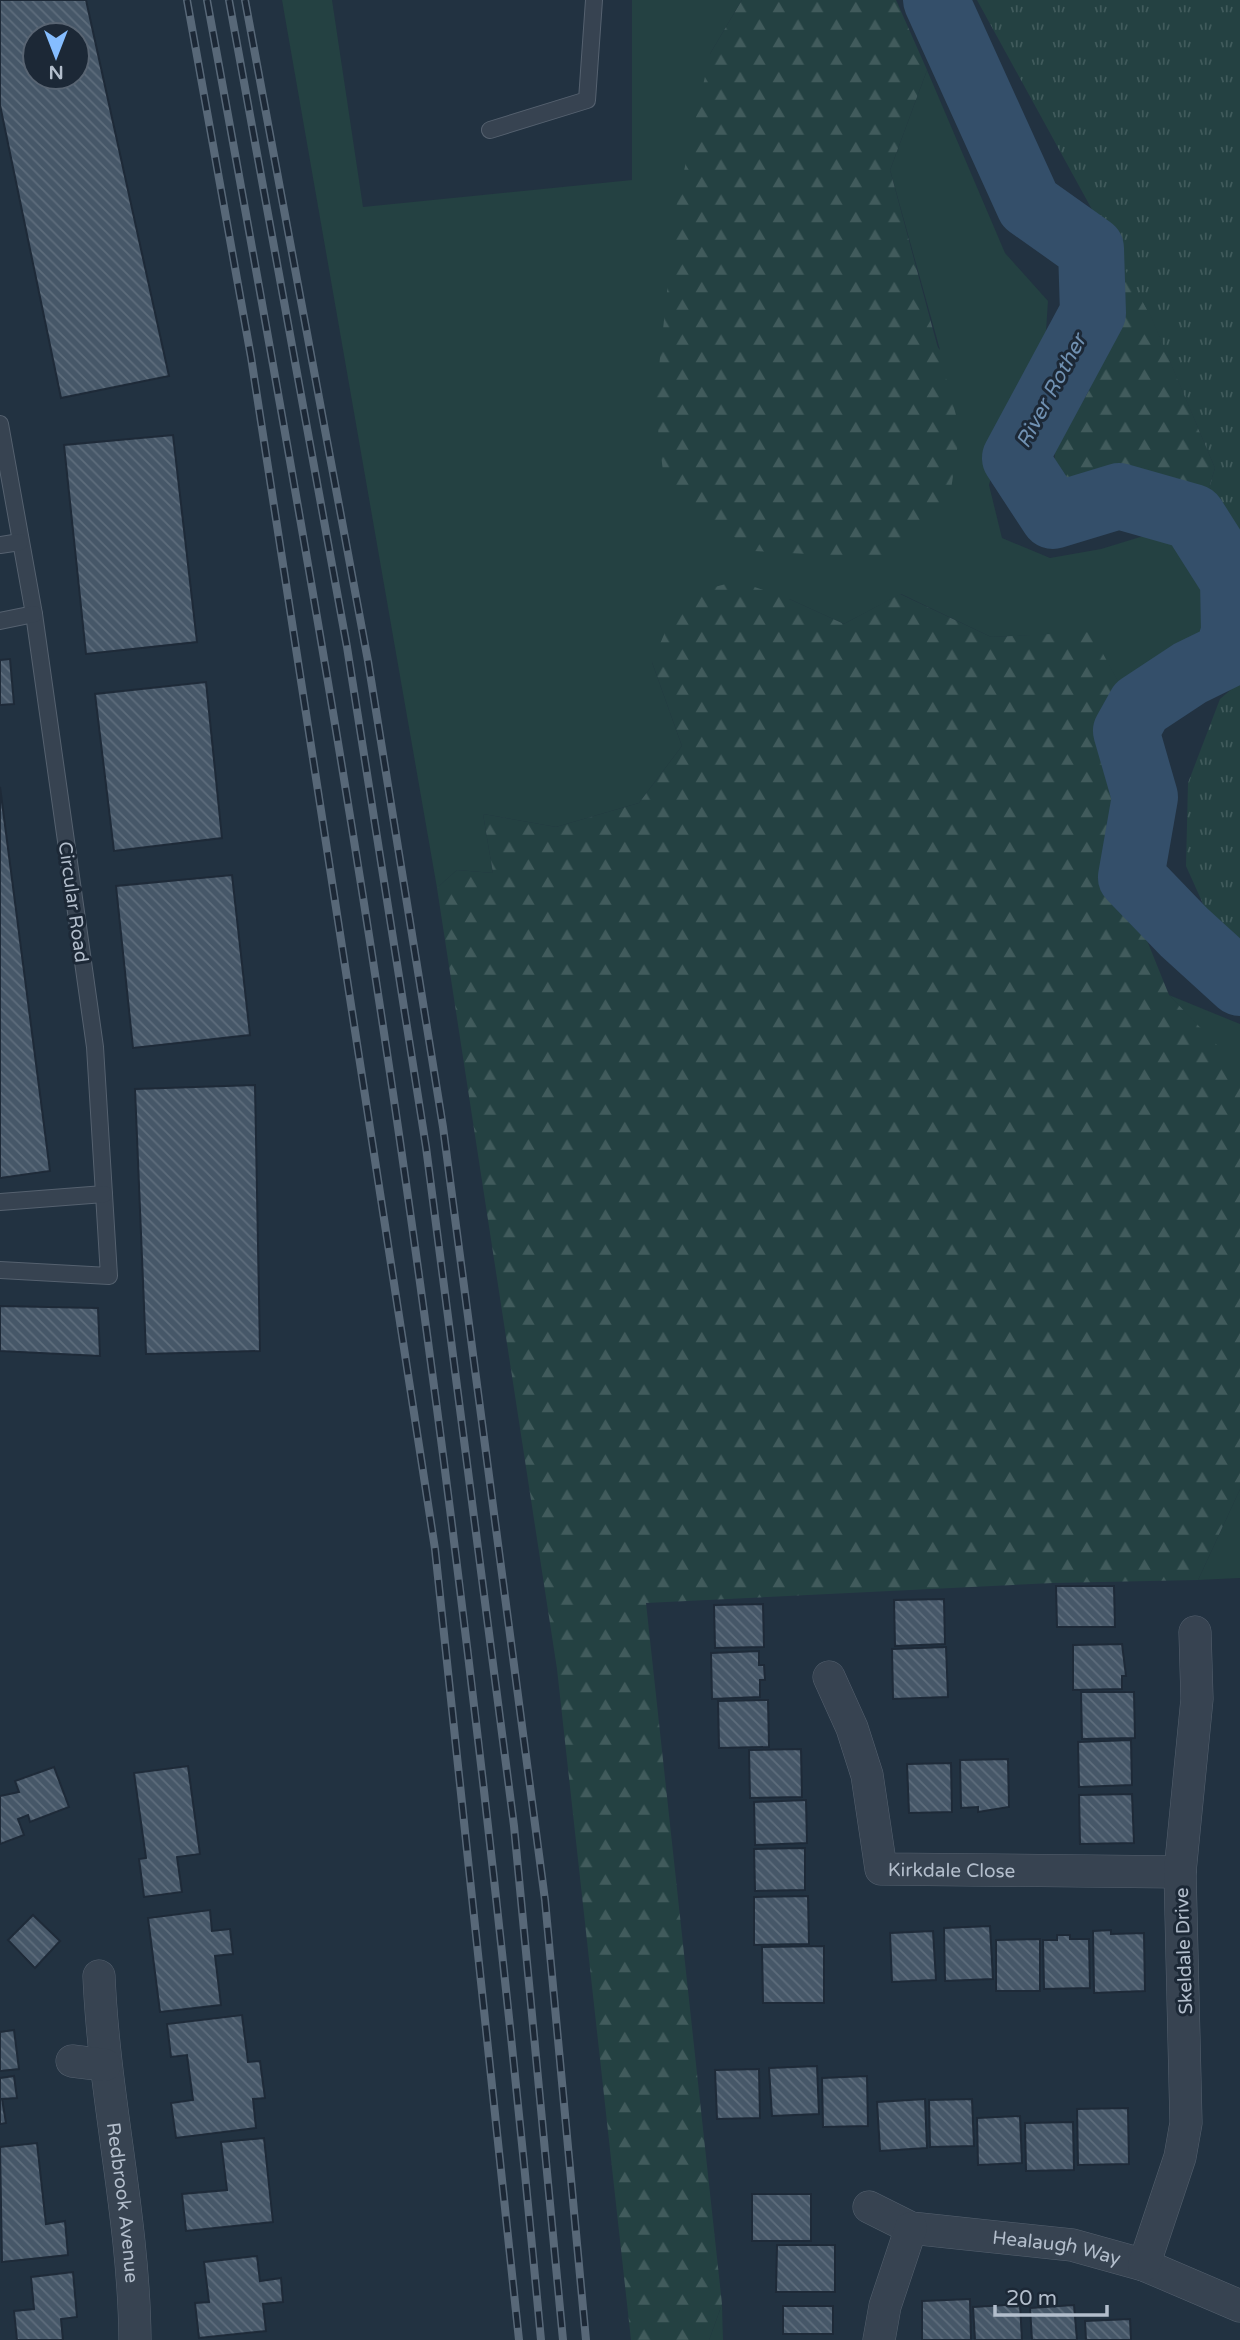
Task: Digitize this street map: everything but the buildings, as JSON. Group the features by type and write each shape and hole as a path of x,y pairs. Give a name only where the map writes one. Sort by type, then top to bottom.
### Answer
{"street":[{"name":"Skeldale Drive","path":"1144,2265 1180,2157 1186,2123 1180,1871 1197,1699 1195,1632"},
{"name":"Kirkdale Close","path":"829,1677 852,1728 867,1775 881,1869 1180,1871"},
{"name":"Redbrook Avenue","path":"99,1976 105,2065 135,2279 135,2340"},
{"path":"72,2061 105,2065"},
{"name":"Healaugh Way","path":"869,2207 911,2228 1072,2245 1144,2265 1240,2306"},
{"path":"879,2340 885,2306 911,2228"}],"lane":[{"path":"490,130 587,100 594,0"},
{"name":"Circular Road","path":"0,425 34,614 95,1046 108,1276 0,1270"},
{"path":"0,545 20,542"},
{"path":"0,621 34,614"},
{"path":"0,1202 104,1194"}],"green space":[{"path":"282,0 332,0 363,207 632,180 632,0 742,0 710,54 940,350 890,170 927,70 1005,253 1048,301 1045,347 1004,432 989,485 1002,538 1050,558 1101,549 1150,534 1182,543 1203,594 1202,632 1165,672 1123,690 1090,633 991,637 901,594 844,624 789,599 652,662 682,746 639,803 556,827 483,814 493,873 457,870 437,888"},
{"path":"742,0 896,0 927,70 890,170 960,430 947,516 882,558 754,551 665,488 655,405 676,207 710,54"},
{"path":"977,0 1240,0 1240,548 1205,501 1215,468 1151,317"},
{"path":"1122,263 1151,316 1215,468 1205,501 1129,481 1074,493 1063,488 1057,471 1056,444 1090,388 1101,361"},
{"path":"737,581 789,599 844,624 900,594 991,637 1091,632 1123,690 1126,832 1121,876 1169,995 1240,1069 1240,1489 1198,1580 1053,1583 646,1603 722,2304 709,2340 631,2340 557,1669 437,888 457,870 493,873 483,814 556,827 639,803 682,746 652,662 681,596"},
{"path":"1240,682 1240,954 1218,937 1186,866 1188,783 1220,699"},
{"path":"1169,995 1240,1024 1240,1069 1238,1069"},
{"path":"1240,1489 1240,1578 1198,1580"},
{"path":"722,2304 723,2340 709,2340"}],"waterway":[{"name":"River Rother","path":"936,0 1029,205 1091,249 1093,313 1015,458 1053,516 1119,496 1193,517 1233,580 1234,632 1227,655 1190,673 1140,706 1126,731 1145,797 1131,877 1184,932 1240,983"}],"railway":[{"path":"187,0 251,357 435,1549 519,2340"},
{"path":"207,0 337,739 406,1183 481,1761 541,2340"},
{"path":"229,0 347,647 426,1147 514,1826 563,2340"},
{"path":"245,0 368,661 443,1127 545,1900 586,2340"}]}
